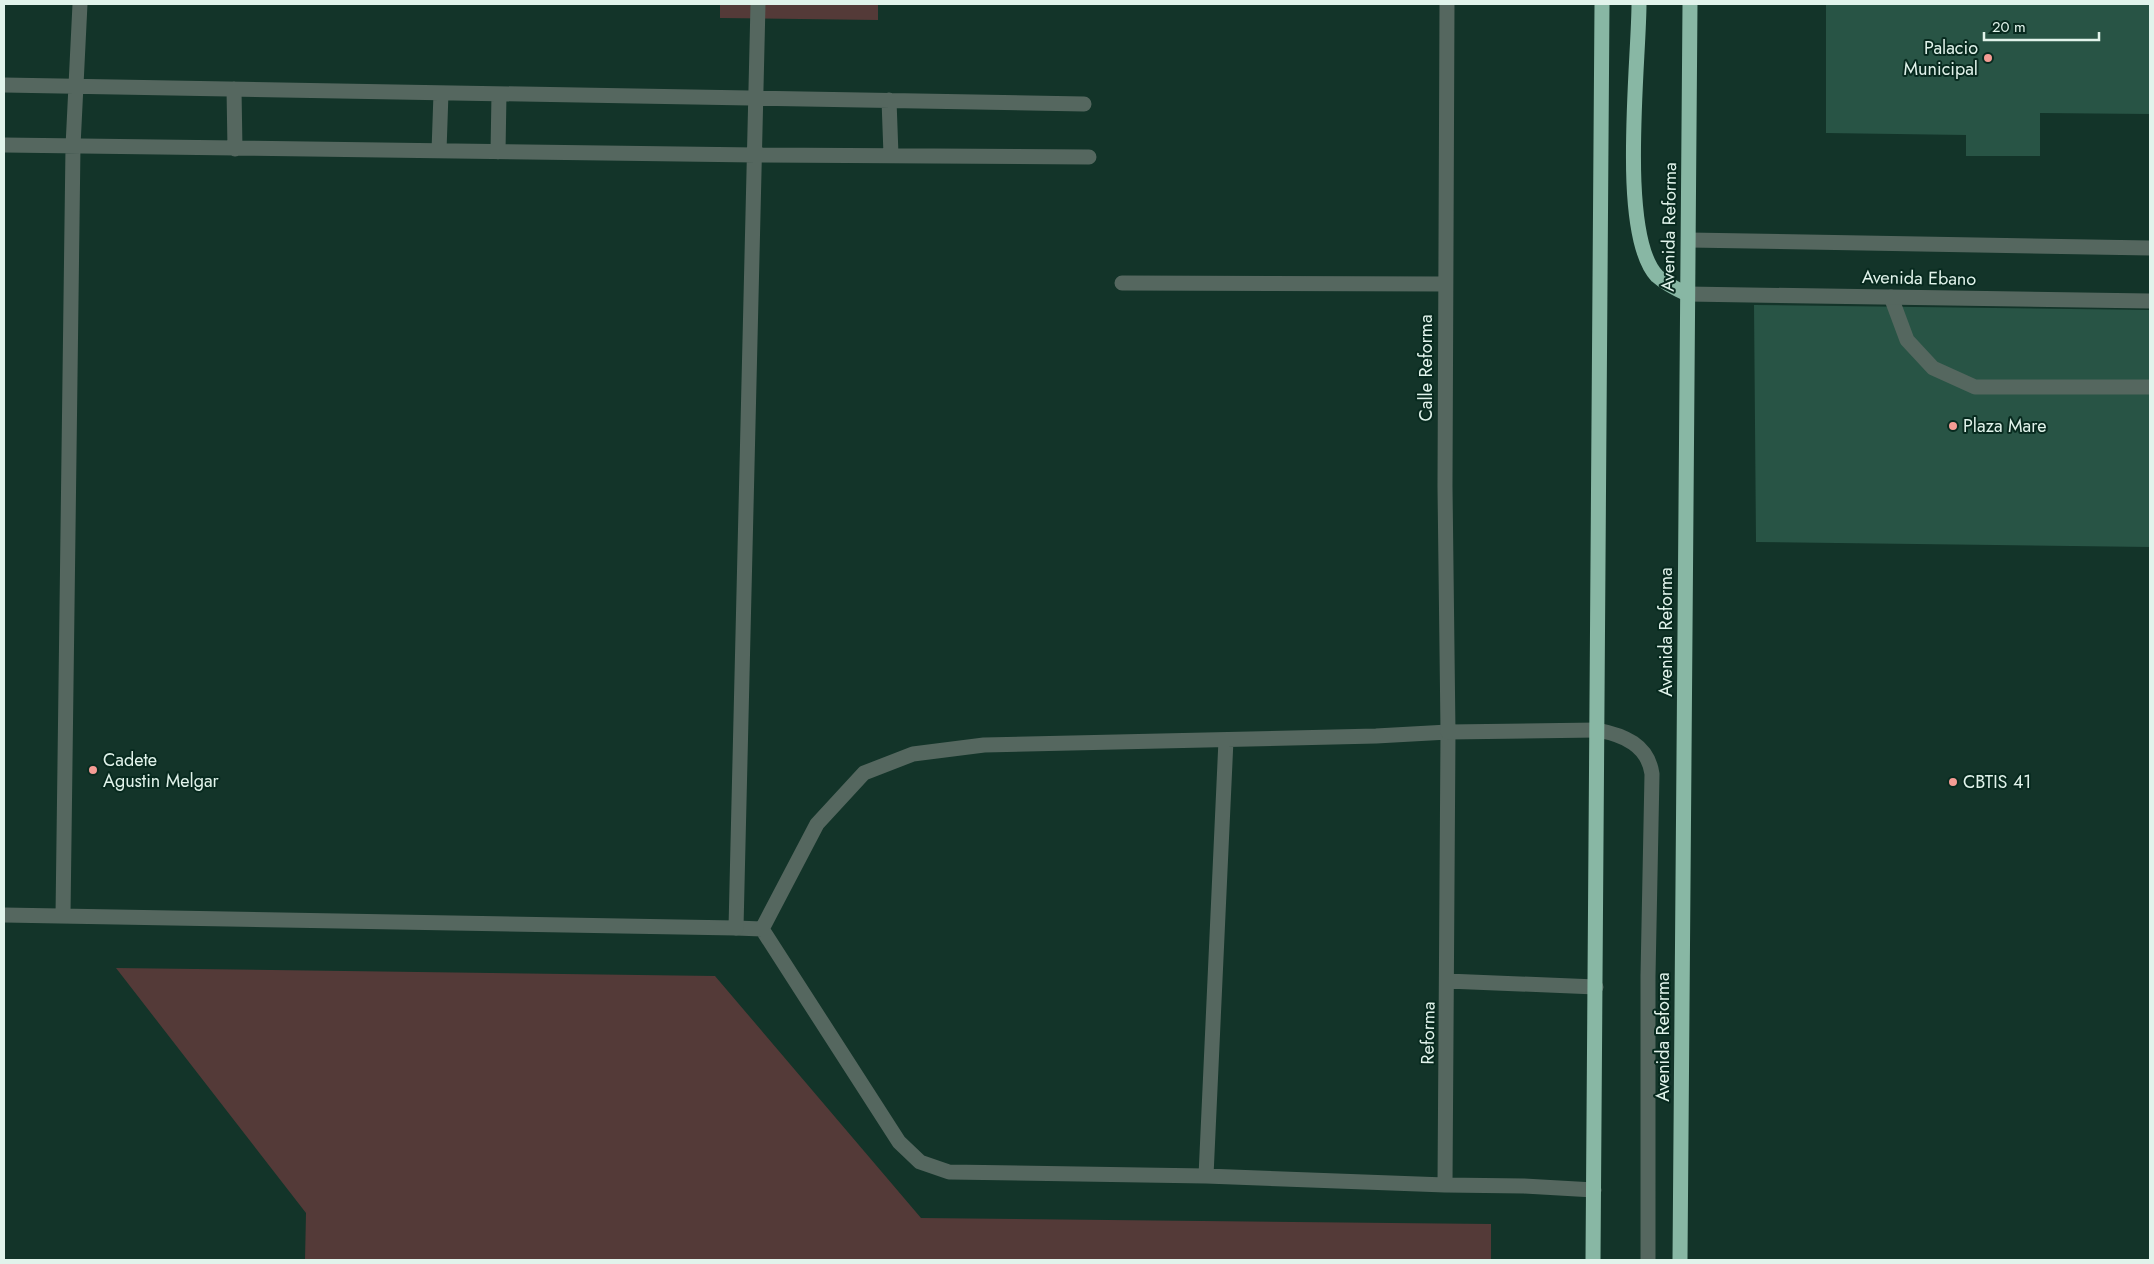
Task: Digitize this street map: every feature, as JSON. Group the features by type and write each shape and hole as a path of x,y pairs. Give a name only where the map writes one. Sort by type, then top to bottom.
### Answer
{"highway":[{"path":"1593,1260 1602,4"},
{"path":"1639,4 1634,130 1635,203 1642,246 1656,275 1670,286 1687,294"},
{"name":"Avenida Reforma","path":"1680,1260 1690,4"}],"street":[{"path":"63,916 73,146 80,4"},
{"path":"736,928 756,155 758,4"},
{"name":"Calle Reforma","path":"1447,4 1444,284 1448,732"},
{"path":"4,85 1084,104"},
{"path":"234,89 234,148"},
{"path":"439,152 440,93"},
{"path":"498,152 499,94"},
{"path":"889,100 891,154"},
{"path":"4,145 439,152 1089,157"},
{"name":"Avenida Ebano","path":"1689,240 2150,248"},
{"path":"1122,283 1444,284"},
{"name":"Avenida Ebano","path":"1687,294 2150,301"},
{"path":"1891,297 1907,340 1933,368 1975,387 2150,387"},
{"path":"762,929 817,824 864,773 913,754 984,745 1226,740 1448,732 1598,730 1614,733 1639,746 1646,754 1652,774 1648,976 1648,1260"},
{"name":"Reforma","path":"1445,1185 1448,732"},
{"path":"1206,1176 1226,740"},
{"path":"4,915 762,929"},
{"path":"762,929 899,1142 920,1162 949,1172 1206,1176 1594,1190"},
{"path":"1447,981 1596,987"}],"shaded area":[{"path":"720,4 878,4 878,20 720,18"},
{"path":"116,968 715,976 921,1218 1491,1224 1491,1260 305,1260 306,1213"}],"building":[{"name":"Palacio Municipal","path":"1826,4 2150,4 2150,114 2040,113 2040,156 1966,156 1966,135 1826,133"},
{"name":"Plaza Mare","path":"1754,305 2150,310 2150,547 1756,542"}],"place":[{"name":"Palacio Municipal","path":"1988,58"},
{"name":"Plaza Mare","path":"1953,426"},
{"name":"Cadete Agustin Melgar","path":"93,770"},
{"name":"CBTIS 41","path":"1953,782"}]}
